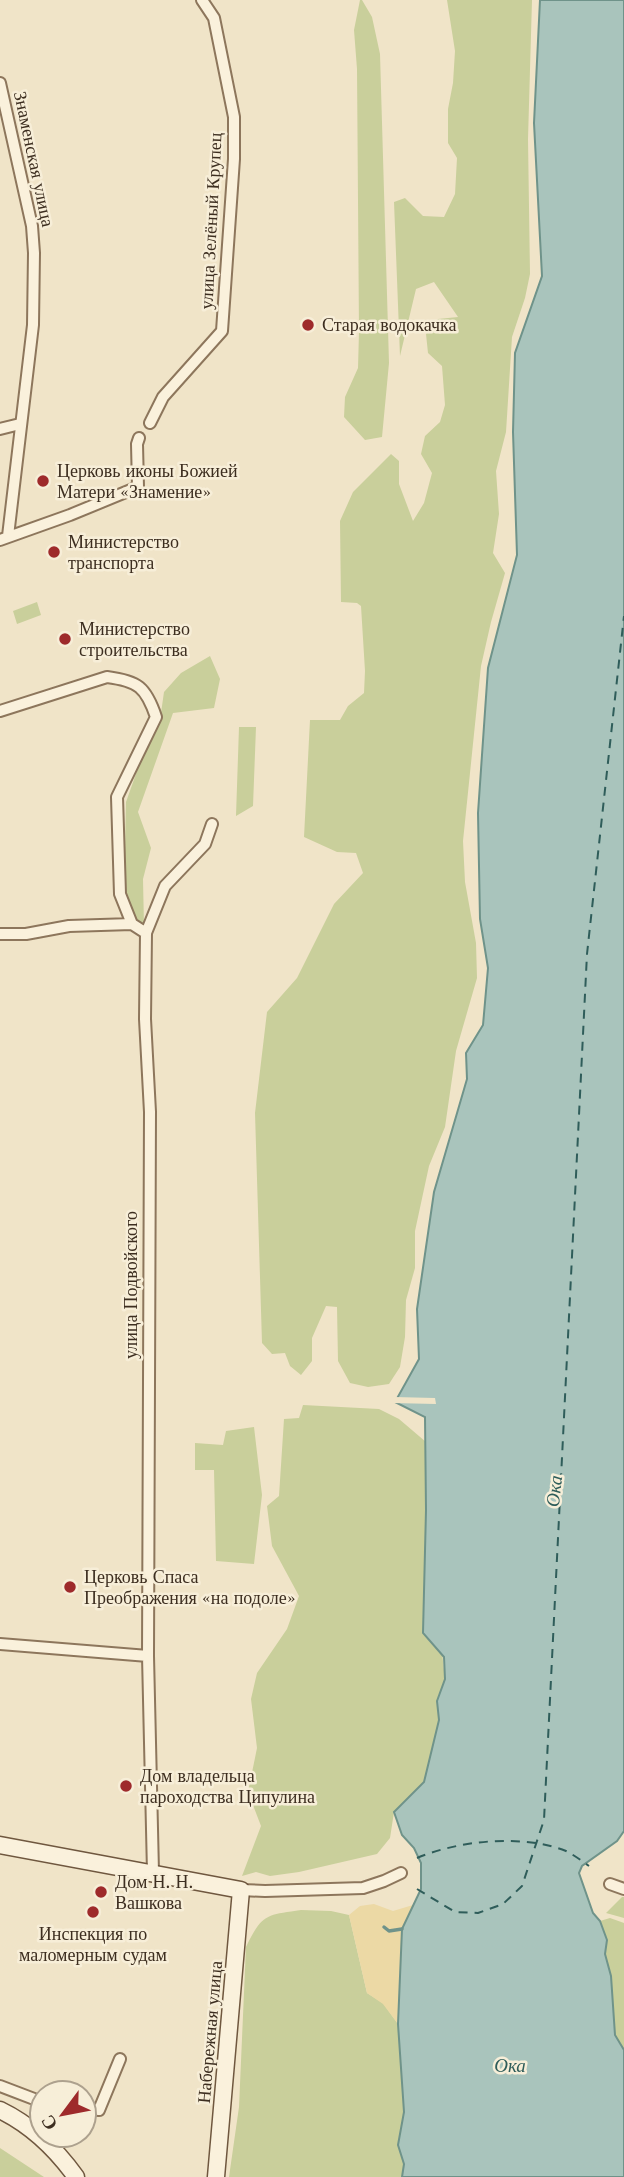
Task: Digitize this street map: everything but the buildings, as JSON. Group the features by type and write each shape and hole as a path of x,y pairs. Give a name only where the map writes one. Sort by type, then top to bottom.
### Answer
{"street":[{"name":"улица Зелёный Крупец","path":"149,423 163,397 222,331 234,159 234,117 214,18 202,0"},
{"name":"Знаменская улица","path":"0,83 32,226 34,253 33,325 4,538"},
{"path":"0,429 20,424"},
{"path":"4,538 138,487 139,438"},
{"path":"0,711 107,677 125,679 142,687 156,717 117,797 120,894 132,924"},
{"path":"0,934 26,934 69,926 132,924 146,933 165,886 205,844 212,824"},
{"name":"улица Подвойского","path":"146,933 145,1019 150,1112 148,1656 153,1872"},
{"path":"0,1644 148,1656"},
{"path":"0,1844 241,1890 363,1888 401,1873"},
{"path":"610,1884 624,1889"},
{"name":"Набережная улица","path":"216,2177 241,1890"},
{"path":"98,2110 120,2059"},
{"path":"0,2087 28,2097"},
{"path":"0,2110 39,2135 64,2159 76,2177"}],"green space":[{"path":"360,0 372,17 380,54 389,363 382,437 365,440 344,417 345,397 358,368 357,69 354,30"},
{"path":"447,0 532,0 528,139 530,274 512,337 506,432 496,471 499,514 493,553 505,573 481,666 463,841 465,882 476,943 477,978 456,1051 445,1127 429,1166 415,1231 415,1268 406,1300 405,1337 400,1367 389,1384 368,1387 350,1383 338,1361 337,1307 326,1306 312,1338 312,1361 301,1375 290,1366 285,1353 272,1354 262,1343 255,1113 267,1012 297,978 334,904 363,873 356,853 337,852 304,837 310,720 340,720 348,706 364,693 361,606 357,603 341,602 340,521 353,492 391,454 399,461 399,484 413,521 424,503 432,473 421,454 425,436 440,422 445,405 442,366 428,353 426,334 438,319 458,317 434,282 416,289 400,356 394,202 405,198 423,216 444,217 455,194 457,158 448,143 448,109 455,51"},
{"path":"37,602 41,615 17,624 13,611"},
{"path":"210,656 220,679 214,708 173,713 138,812 151,848 143,879 144,927 136,921 124,894 126,802 160,720 164,692 181,673"},
{"path":"239,727 256,727 253,806 236,816"},
{"path":"303,1405 379,1409 399,1419 426,1442 426,1510 445,1679 437,1701 439,1720 424,1782 394,1812 390,1838 377,1854 299,1872 270,1876 256,1872 242,1876 261,1826 248,1792 257,1748 251,1699 257,1673 287,1629 299,1596 272,1546 267,1506 279,1496 284,1419 299,1418"},
{"path":"254,1427 262,1495 254,1564 216,1561 214,1470 195,1470 195,1443 223,1445 226,1431"},
{"path":"622,1897 624,1918 606,1913"},
{"path":"301,1910 331,1911 349,1915 367,1993 383,2003 398,2024 404,2112 398,2145 404,2164 402,2177 229,2177 239,2107 246,1947 256,1928 266,1918"},
{"path":"610,1918 624,1923 624,2050 615,2035 611,1976 605,1954 607,1940 600,1921"},
{"path":"0,2148 44,2177 0,2177"}],"sand":[{"path":"374,1904 393,1911 413,1905 402,1929 398,2024 383,2004 367,1993 349,1915 360,1906"}],"water":[{"name":"Ока","path":"540,0 624,0 624,1831 617,1841 582,1866 579,1873 593,1913 600,1921 607,1940 605,1954 611,1976 615,2035 624,2050 624,2177 402,2177 404,2164 398,2145 404,2112 398,2024 402,1929 421,1889 421,1863 414,1848 402,1835 394,1812 424,1782 439,1720 437,1701 445,1679 444,1657 423,1633 425,1417 395,1402 419,1359 417,1309 434,1192 467,1079 466,1053 483,1025 488,968 480,919 478,813 488,668 517,555 513,432 515,353 542,276 534,123"}],"pier":[{"path":"394,1397 435,1398 436,1404 392,1403"}],"waterway":[{"path":"384,1927 389,1931 402,1929"}],"ferry route":[{"path":"417,1889 455,1912 478,1913 503,1904 522,1886 544,1820 587,954 624,616"},
{"path":"417,1858 472,1843 511,1841 531,1842 566,1851 589,1866"}],"place":[{"name":"Старая водокачка","path":"308,325"},
{"name":"Церковь иконы Божией Матери «Знамение»","path":"43,481"},
{"name":"Министерство транспорта","path":"54,552"},
{"name":"Министерство строительства","path":"65,639"},
{"name":"Церковь Спаса Преображения «на подоле»","path":"70,1587"},
{"name":"Дом владельца пароходства Ципулина","path":"126,1786"},
{"name":"Дом Н. Н. Вашкова","path":"101,1892"},
{"name":"Инспекция по маломерным судам","path":"93,1912"}]}
